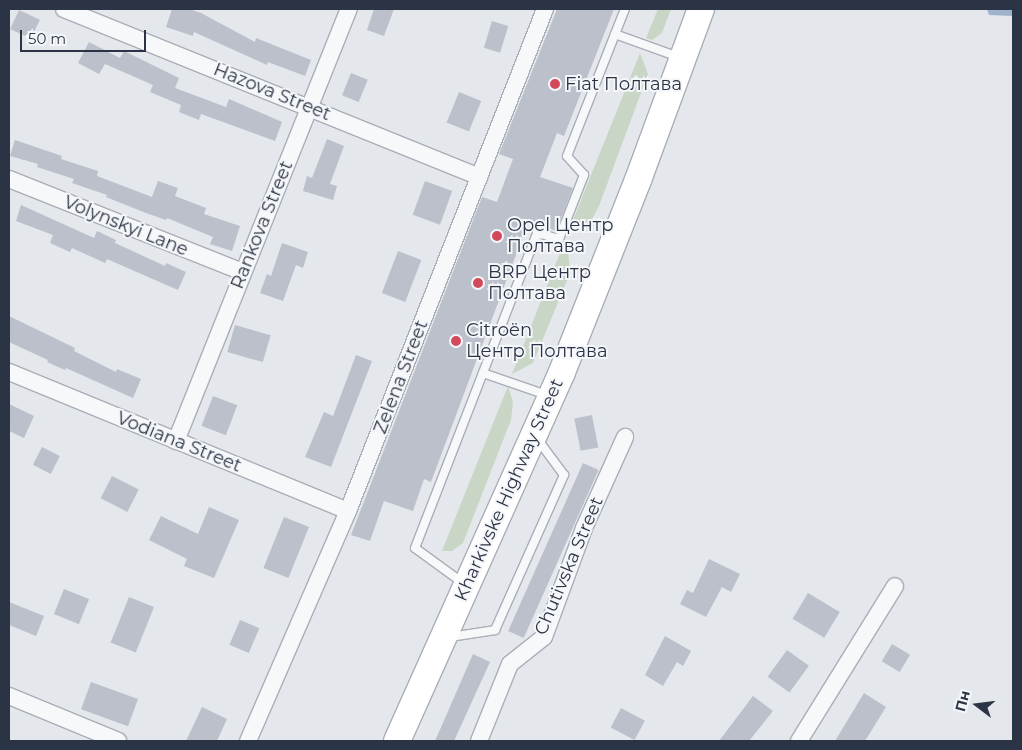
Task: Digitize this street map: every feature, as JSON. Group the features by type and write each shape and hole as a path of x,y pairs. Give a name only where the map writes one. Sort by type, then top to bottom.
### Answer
{"highway":[{"name":"Kharkivske Highway Street","path":"638,180 701,9"},
{"name":"Kharkivske Highway Street","path":"397,741 551,396 638,180 711,9"}],"street":[{"name":"Hazova Street","path":"64,9 479,177"},
{"name":"Rankova Street","path":"176,441 349,9"},
{"name":"Zelena Street","path":"248,741 348,511 545,9"},
{"name":"Volynskyi Lane","path":"9,179 243,272"},
{"name":"Vodiana Street","path":"9,372 348,511"},
{"name":"Chutivska Street","path":"479,741 510,664 544,637 584,528 625,437"},
{"path":"799,741 895,586"},
{"path":"9,696 118,741"}],"lane":[{"path":"466,585 415,548 537,233 559,239 584,175 568,156 625,9"},
{"path":"615,34 682,58"},
{"path":"483,373 551,396"},
{"path":"443,638 495,630 564,475 534,435"}],"green space":[{"path":"658,9 671,9 662,33 652,40 646,38"},
{"path":"640,53 648,74 599,206 592,219 584,226 569,230"},
{"path":"564,243 568,250 570,273 533,363 512,374"},
{"path":"508,386 513,402 511,420 463,543 452,551 442,551"}],"water":[{"path":"987,9 1013,9 1013,16 989,15"}],"building":[{"path":"172,9 189,9 201,13 255,42 256,38 311,60 305,76 268,62 267,65 194,32 193,36 166,27"},
{"path":"374,9 394,9 384,36 367,30"},
{"path":"557,9 614,9 564,136 557,133 540,177 573,188 556,231 529,220 431,482 424,479 413,511 384,501 370,541 351,535 482,197 497,202 513,159 499,154"},
{"path":"19,10 40,20 31,39 10,29"},
{"path":"492,21 508,26 500,53 484,48"},
{"path":"89,42 120,58 124,51 179,78 175,88 226,107 229,99 282,122 275,141 201,114 199,120 179,112 181,105 150,92 153,85 105,64 99,74 78,63"},
{"path":"351,73 368,80 359,102 342,95"},
{"path":"459,92 481,101 469,132 447,123"},
{"path":"327,139 344,146 330,184 337,186 333,200 303,191 307,176 312,178"},
{"path":"15,140 62,156 61,159 98,171 97,176 152,197 158,181 178,188 175,196 206,208 204,214 240,226 232,251 210,244 213,237 167,218 166,220 146,213 106,197 107,195 72,183 74,179 37,167 38,164 10,156"},
{"path":"425,181 452,191 440,225 413,215"},
{"path":"21,205 94,238 97,231 116,240 115,243 165,266 166,263 186,272 178,290 107,259 105,263 72,248 70,252 50,243 53,235 16,221"},
{"path":"282,243 308,252 303,268 296,265 283,301 260,293 267,274 271,276"},
{"path":"398,251 421,260 405,302 382,293"},
{"path":"9,316 75,348 74,351 116,372 117,369 141,379 133,398 66,368 65,370 47,362 48,360 9,342"},
{"path":"235,325 271,335 263,362 227,352"},
{"path":"356,355 372,361 331,467 305,457 324,412 333,416"},
{"path":"213,396 237,405 226,435 202,426"},
{"path":"9,404 34,416 24,438 9,431"},
{"path":"592,415 598,447 581,451 574,418"},
{"path":"42,447 60,456 51,474 33,465"},
{"path":"583,463 599,470 524,638 508,631"},
{"path":"112,476 139,490 127,512 101,498"},
{"path":"209,507 239,520 214,578 184,566 187,559 149,540 161,516 198,534"},
{"path":"284,517 309,527 288,578 263,568"},
{"path":"709,559 740,574 731,592 722,587 706,617 680,604 687,590 693,593"},
{"path":"64,589 89,599 79,624 54,614"},
{"path":"808,593 840,612 824,638 793,619"},
{"path":"129,597 154,607 136,653 111,642"},
{"path":"9,602 44,616 36,636 9,625"},
{"path":"240,620 259,628 249,653 229,645"},
{"path":"665,636 691,651 683,666 677,662 663,686 645,675"},
{"path":"892,644 910,655 900,672 882,661"},
{"path":"787,650 809,666 789,693 768,677"},
{"path":"473,654 490,662 454,741 435,741"},
{"path":"91,682 138,699 128,726 81,709"},
{"path":"864,693 886,707 865,741 835,741"},
{"path":"753,696 773,711 749,741 719,741"},
{"path":"202,707 227,719 217,741 186,741"},
{"path":"621,708 645,721 635,740 611,727"}],"place":[{"name":"Fiat Полтава","path":"555,84"},
{"name":"Opel Центр Полтава","path":"497,236"},
{"name":"BRP Центр Полтава","path":"478,283"},
{"name":"Citroën Центр Полтава","path":"456,341"}]}
